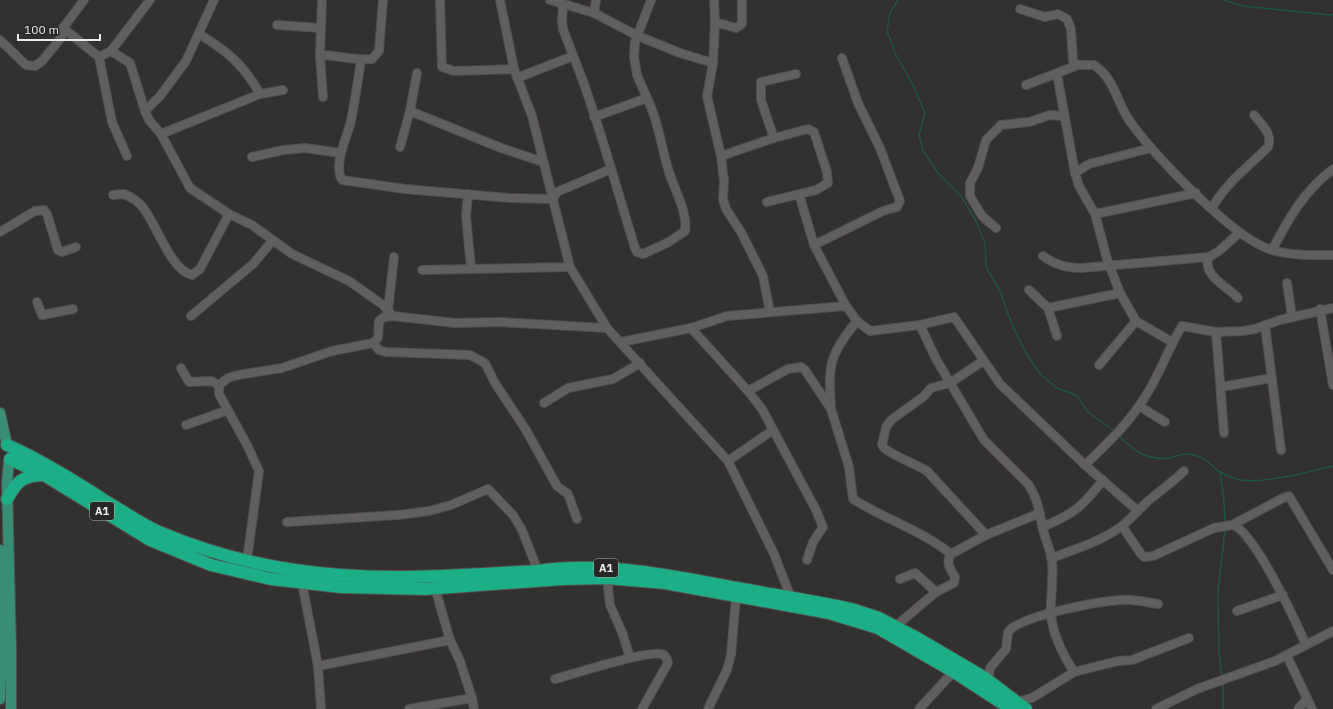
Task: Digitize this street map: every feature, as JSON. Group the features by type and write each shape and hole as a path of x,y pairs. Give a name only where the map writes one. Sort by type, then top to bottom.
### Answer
{"highway":[{"name":"A1","path":"5,445 54,468 144,525 160,533 192,544 273,567 341,575 412,577 538,571 556,568 593,567 632,569 862,612 896,626 957,668 1018,707"},
{"path":"5,445 11,451 6,461"},
{"name":"A1","path":"6,461 44,475 136,532 194,559 211,565 271,579 341,587 434,588 563,579 607,578 665,583 736,598 829,613 870,625 891,634 957,668 985,678 1018,707"},
{"path":"7,499 20,480 30,475 44,475"}],"main road":[{"path":"0,413 5,445"},
{"path":"6,461 11,709"},
{"path":"0,550 0,699"}],"street":[{"path":"0,40 26,65 35,66 42,61 61,38 63,28 84,0"},
{"path":"99,57 111,51 150,0"},
{"path":"145,111 160,96 186,61 200,34 204,18 214,0"},
{"path":"322,0 320,55 323,97"},
{"path":"320,55 334,55 361,60 372,59 379,52 383,0"},
{"path":"440,0 442,67 454,71 514,69"},
{"path":"500,0 514,69 532,116 570,267 607,328 728,461 774,554 791,598"},
{"path":"550,0 594,13 638,36 680,53 714,63"},
{"path":"594,13 596,0"},
{"path":"563,5 562,20 573,56 584,84 637,252 643,254 669,242 685,231 683,210 669,171 654,112 637,75 634,57 635,42 650,0"},
{"path":"714,0 714,63 707,96 722,156 724,204 741,232 763,276 770,312"},
{"path":"715,22 736,28 742,24 742,0"},
{"path":"1020,9 1045,17 1058,14 1068,19 1071,29 1073,61 1078,65"},
{"path":"277,25 321,28"},
{"path":"63,28 99,57 112,122 127,156"},
{"path":"200,34 222,47 249,74 260,94"},
{"path":"111,51 130,63 149,120 161,134 190,188 229,214 252,225 292,254 349,281 383,305 391,313 455,323 500,322 607,328"},
{"path":"517,78 573,56"},
{"path":"814,245 883,211 898,207 900,201 880,148 858,103 842,58"},
{"path":"361,60 350,122 341,153 338,174 342,180 405,189 511,198 553,199"},
{"path":"1026,85 1078,65 1094,65 1108,77 1116,89 1119,105 1123,112 1151,148 1239,233 1272,250 1293,254 1333,255"},
{"path":"400,146 410,112 417,73"},
{"path":"774,138 761,100 761,82 796,74"},
{"path":"1057,74 1062,95 1063,116 1075,173 1079,186 1095,214 1110,267 1120,293 1136,321 1172,342"},
{"path":"161,134 260,94 283,90"},
{"path":"594,117 648,98"},
{"path":"410,112 501,148 543,162"},
{"path":"996,228 982,216 970,196 970,183 978,168 986,140 1001,125 1029,122 1050,115 1063,116"},
{"path":"1212,208 1218,196 1268,147 1270,138 1268,133 1254,115"},
{"path":"722,156 774,138 808,129 814,132 827,172 828,183 816,190 767,202"},
{"path":"252,157 283,150 305,148 341,153"},
{"path":"1075,173 1089,164 1151,148"},
{"path":"553,199 557,192 611,169"},
{"path":"1272,250 1301,200 1315,183 1333,169"},
{"path":"1095,214 1196,193"},
{"path":"113,196 124,194 139,203 152,222 172,258 185,274 192,275 200,268 229,214"},
{"path":"468,194 466,216 471,268"},
{"path":"799,194 814,245 846,306 857,321 870,331 920,325 954,317 983,360 1004,387 1085,464 1138,511"},
{"path":"0,232 35,211 44,210 58,250 62,252 76,247"},
{"path":"1043,256 1051,262 1068,268 1110,267 1171,259 1209,257 1219,251 1239,233"},
{"path":"191,316 253,264 273,240"},
{"path":"391,313 394,257"},
{"path":"1209,257 1207,263 1208,271 1238,298"},
{"path":"422,270 570,267"},
{"path":"1287,283 1292,316"},
{"path":"1029,290 1048,308 1057,336"},
{"path":"1048,308 1120,293"},
{"path":"37,302 42,315 73,309"},
{"path":"621,342 691,328 727,316 846,306"},
{"path":"1085,464 1112,439 1139,406 1159,373 1172,342 1182,326 1216,332 1243,331 1255,329 1292,316 1333,308"},
{"path":"1320,310 1333,385"},
{"path":"219,385 228,378 238,375 282,368 332,351 373,343 378,338 379,321 391,313"},
{"path":"857,321 841,341 831,362 832,409 849,467 852,499 911,529 940,546 950,554"},
{"path":"1099,364 1136,321"},
{"path":"920,325 950,383 984,440 1031,488 1040,514 1042,527 1051,558 1051,614 1058,645 1074,672"},
{"path":"1265,325 1281,450"},
{"path":"691,328 748,391 773,430 822,524 822,530 813,542 806,560"},
{"path":"1216,332 1224,433"},
{"path":"373,343 380,350 386,352 470,355 485,363 495,383 526,430 557,486 568,494 577,519"},
{"path":"983,360 950,383 931,388 923,397 891,420 886,427 882,447 885,450 916,464 927,471 986,535"},
{"path":"544,402 568,388 613,379 640,363"},
{"path":"748,391 788,369 801,367 805,370 832,409"},
{"path":"181,368 189,382 211,380 219,385"},
{"path":"1221,387 1272,378"},
{"path":"219,385 219,394 247,445 258,471 247,560"},
{"path":"1139,406 1165,422"},
{"path":"186,425 228,410"},
{"path":"728,461 773,430"},
{"path":"1051,558 1096,541 1122,526 1184,471"},
{"path":"1042,527 1064,518 1076,510 1103,480"},
{"path":"288,522 398,515 429,511 451,505 488,489 513,516 522,530 538,571"},
{"path":"1122,526 1144,557 1157,555 1225,526 1289,496 1332,565"},
{"path":"896,626 936,592 954,583 956,580 948,564 950,554 986,535 1040,514"},
{"path":"1225,526 1239,528 1266,566 1283,595 1306,645"},
{"path":"900,579 915,574 936,592"},
{"path":"607,578 610,605 622,632 630,658"},
{"path":"302,583 318,666 321,709"},
{"path":"434,588 450,640 460,661 474,709"},
{"path":"1237,611 1283,595"},
{"path":"708,709 728,670 731,655 736,598"},
{"path":"985,678 988,680 990,668 1006,650 1008,632 1011,629 1044,614 1051,614 1112,601 1132,600 1158,604"},
{"path":"1156,709 1197,688 1287,656 1333,631"},
{"path":"1018,707 1074,672 1118,661 1132,660 1189,638"},
{"path":"318,666 450,640"},
{"path":"555,679 630,658 653,653 662,654 667,658 668,663 642,709"},
{"path":"1287,656 1312,709"},
{"path":"919,709 957,668"},
{"path":"409,709 472,698"},
{"path":"1298,709 1307,699"}],"waterway":[{"path":"898,0 890,13 887,31 895,53 913,85 925,113 919,135 923,151 939,174 961,196 975,219 985,243 986,267 1000,291 1012,325 1026,353 1041,375 1057,388 1076,395 1088,412 1114,431"},
{"path":"1223,0 1243,6 1330,15 1333,14"},
{"path":"1118,435 1135,450 1147,456 1154,458 1169,458 1187,454 1201,457 1222,473 1246,481 1285,477 1333,466"},
{"path":"1220,472 1224,500 1225,524"},
{"path":"1222,677 1219,652 1218,592 1225,530"},
{"path":"1223,683 1223,709"}]}
